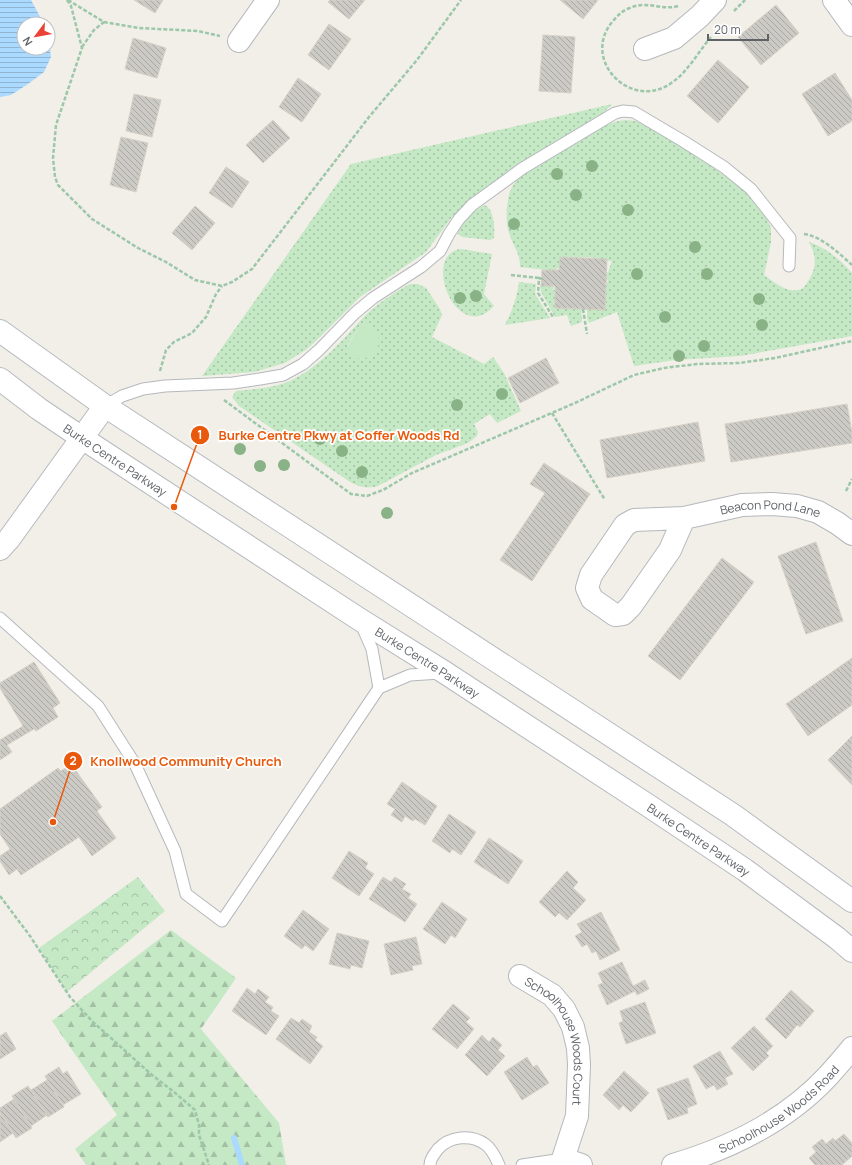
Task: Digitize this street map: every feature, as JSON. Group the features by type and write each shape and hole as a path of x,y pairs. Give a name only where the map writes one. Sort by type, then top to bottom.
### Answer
{"main road":[{"path":"239,41 268,0"},
{"path":"644,49 674,38 700,16 715,0"},
{"path":"834,0 852,25"},
{"path":"0,331 105,406 734,815 852,901"},
{"name":"Burke Centre Parkway","path":"0,378 82,438 359,619 444,672 745,870 837,938 852,951"},
{"path":"0,549 9,540 105,406"},
{"name":"Beacon Pond Lane","path":"684,518 670,550 631,606 623,614 615,614 592,600 587,588 591,575 626,525 634,520 684,518 742,505 772,504 797,506 818,512 852,534"},
{"name":"Schoolhouse Woods Court","path":"520,976 552,995 564,1009 573,1027 578,1048 579,1065 577,1116 572,1162"},
{"name":"Schoolhouse Woods Road","path":"673,1165 704,1156 743,1139 773,1121 801,1100 827,1077 852,1048"}],"lane":[{"path":"105,406 122,396 143,389 154,387 233,383 260,379 282,374 303,364 319,350 355,313 373,298 421,267 440,251 456,224 472,205 523,168 615,113 623,111 634,112 683,141 724,167 751,189 775,217 790,238 789,266"},
{"path":"0,618 98,706 135,764 175,851 186,894 222,921 379,688 410,675 444,672"},
{"path":"359,619 372,649 379,688"},
{"path":"430,1165 430,1159 442,1145 456,1138 472,1139 485,1144 494,1155 499,1165"},
{"path":"522,1165 572,1162"}],"path":[{"path":"67,0 104,22 139,28 198,31 239,41"},
{"path":"67,0 71,6 82,48"},
{"path":"154,387 166,350 174,342 192,333 206,317 216,294 222,286 232,282 252,269 369,116 417,60 461,0"},
{"path":"104,22 94,30 82,48 56,125 53,158 55,177 58,185 92,219 138,248 166,262 195,280 222,286"},
{"path":"799,233 807,234 823,242 838,252 852,265"},
{"path":"511,275 540,278 538,292 553,317"},
{"path":"583,309 587,334"},
{"path":"220,397 351,494 367,496 383,490 412,473 552,413 634,375 664,368 697,364 739,363 775,358 852,341"},
{"path":"552,413 605,500"},
{"path":"846,491 852,479"},
{"path":"0,896 30,936 70,997 92,1021 152,1075 195,1110 200,1124 199,1135 209,1165"}],"green space":[{"path":"612,104 603,113 514,167 476,195 451,218 426,252 360,297 307,349 285,363 254,372 202,376 351,164"},
{"path":"625,120 636,121 654,130 700,158 741,188 765,215 771,228 771,242 764,275 776,283 789,290 803,288 813,272 815,262 812,247 809,242 832,254 843,263 852,273 852,336 740,356 675,360 634,366 617,312 589,323 587,318 587,306 605,288 608,280 604,279 612,261 599,260 599,258 579,257 561,268 557,268 556,271 520,267 518,253 512,242 507,221 507,208 510,191 515,183 531,168 611,123"},
{"path":"485,205 488,207 492,215 494,238 490,240 462,237 458,234 461,226 468,217"},
{"path":"461,249 492,254 484,294 494,306 480,316 467,315 456,307 448,295 444,280 444,266 449,255"},
{"path":"519,282 536,284 535,294 550,318 505,325 514,304"},
{"path":"410,284 418,284 426,288 440,309 442,315 432,337 484,364 493,357 504,373 521,411 497,423 490,414 474,424 478,432 477,436 468,443 436,455 378,486 367,487 350,482 239,406 232,397 236,391 277,385 290,381 301,375 320,362 372,309","holes":["365,322 368,322 372,326 370,356 361,359 347,346 359,327"]},
{"path":"540,285 554,286 553,290 558,290 555,302 581,305 582,322 571,326 567,315 555,317 541,292"},
{"path":"365,322 368,322 376,332 379,341 377,348 372,354 365,358 358,359 351,356 346,349 359,327"},
{"path":"138,877 165,911 67,992 39,948"},
{"path":"171,930 236,978 201,1029 279,1123 286,1165 86,1165 75,1149 117,1115 52,1021"}],"water":[{"path":"0,0 31,0 40,16 16,16 16,56 51,57 44,72 11,95 0,97"}],"building":[{"path":"134,0 163,0 155,13"},
{"path":"330,0 365,0 349,19 328,2"},
{"path":"560,0 598,0 583,19"},
{"path":"776,5 799,33 761,65 738,37"},
{"path":"329,24 351,39 329,70 308,55"},
{"path":"543,35 575,37 571,93 539,91"},
{"path":"133,38 166,48 157,78 125,69"},
{"path":"718,60 749,87 718,123 687,96"},
{"path":"835,73 852,100 852,121 828,136 802,94"},
{"path":"298,78 321,94 302,122 279,107"},
{"path":"134,94 161,100 152,137 126,131"},
{"path":"273,120 290,138 263,163 246,145"},
{"path":"121,137 148,143 136,192 110,185"},
{"path":"226,167 249,182 232,208 209,193"},
{"path":"195,206 215,223 192,250 172,233"},
{"path":"560,257 607,259 605,310 555,308 555,286 541,286 542,270 559,270"},
{"path":"546,358 559,383 520,403 508,378"},
{"path":"847,404 852,432 852,443 731,462 725,424"},
{"path":"698,422 705,461 607,478 600,440"},
{"path":"544,463 590,494 532,581 500,560 545,493 530,484"},
{"path":"816,542 843,621 806,634 778,556"},
{"path":"722,558 754,582 680,680 648,656"},
{"path":"852,658 852,705 808,736 786,704"},
{"path":"34,662 60,703 53,708 58,717 36,731 34,729 7,745 12,752 0,760 0,740 23,726 0,688 0,683"},
{"path":"852,736 852,785 828,760"},
{"path":"71,764 102,807 97,811 116,838 92,856 79,837 21,875 17,869 9,875 0,861 0,856 10,849 0,834 0,809 58,768 61,771"},
{"path":"402,782 437,806 425,825 415,819 413,821 405,816 402,822 391,815 395,809 387,804"},
{"path":"449,814 476,832 461,855 452,849 450,853 432,841"},
{"path":"489,838 523,861 508,884 474,862"},
{"path":"349,851 368,863 365,868 374,874 359,896 332,878"},
{"path":"567,871 578,882 573,888 586,900 567,920 559,913 555,917 539,902"},
{"path":"383,877 391,882 395,877 406,884 402,889 411,894 408,898 417,904 405,922 369,899"},
{"path":"442,902 467,919 455,938 451,935 445,944 423,929"},
{"path":"303,910 329,929 313,951 305,945 302,949 284,936"},
{"path":"601,912 620,950 600,960 596,951 592,953 587,944 582,947 575,936 582,932 577,924"},
{"path":"337,933 369,941 362,968 351,965 350,969 329,964"},
{"path":"416,937 422,964 412,966 413,970 391,975 384,944"},
{"path":"622,962 633,986 645,980 649,989 637,995 635,991 607,1005 598,985 603,983 598,973"},
{"path":"247,988 255,994 258,989 269,997 265,1002 273,1007 271,1011 279,1016 266,1035 232,1011"},
{"path":"791,990 814,1011 800,1027 797,1025 786,1039 765,1019"},
{"path":"645,1002 656,1033 626,1044 619,1023 623,1021 620,1011"},
{"path":"453,1004 470,1018 466,1022 474,1029 457,1049 432,1029"},
{"path":"291,1018 299,1023 302,1019 312,1026 309,1032 317,1037 315,1040 323,1046 310,1064 276,1039"},
{"path":"754,1026 773,1046 766,1053 769,1056 753,1071 731,1048"},
{"path":"6,1032 16,1049 0,1059 0,1036"},
{"path":"482,1035 489,1042 493,1037 502,1045 498,1050 505,1056 487,1076 465,1055"},
{"path":"720,1051 733,1074 725,1078 728,1084 717,1090 714,1085 706,1089 693,1066"},
{"path":"527,1057 533,1067 537,1065 549,1083 522,1100 504,1072"},
{"path":"59,1067 63,1074 67,1071 81,1094 63,1105 45,1076"},
{"path":"624,1071 649,1093 631,1112 623,1105 619,1110 603,1095"},
{"path":"688,1078 697,1104 687,1108 688,1113 668,1120 657,1089"},
{"path":"47,1080 64,1107 48,1117 31,1090"},
{"path":"28,1086 47,1115 31,1126 12,1096"},
{"path":"14,1099 32,1128 16,1138 0,1112 0,1108"},
{"path":"0,1112 13,1133 0,1142"},
{"path":"844,1134 852,1143 852,1156 842,1165 815,1165 809,1158 816,1152 812,1147 822,1139 826,1144 833,1138 835,1141"}],"waterway":[{"path":"234,1138 242,1165"}],"place":[{"name":"Burke Centre Pkwy at Coffer Woods Rd","path":"174,507"},
{"name":"Knollwood Community Church","path":"53,822"}]}
